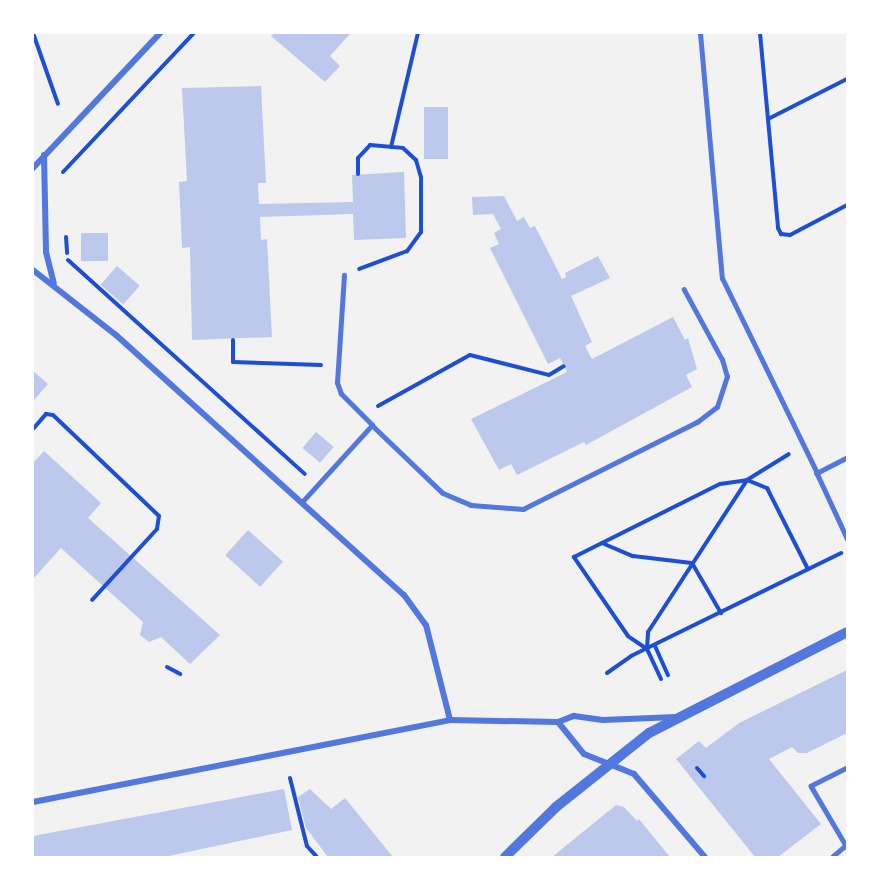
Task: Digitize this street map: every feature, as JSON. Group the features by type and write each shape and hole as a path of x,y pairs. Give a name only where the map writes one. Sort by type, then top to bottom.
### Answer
{"street":[{"path":"33,168 159,33"},
{"path":"700,33 722,278 817,473"},
{"path":"44,155 46,252 54,284"},
{"path":"33,270 54,284 302,502 417,610 429,634 450,720"},
{"path":"504,857 556,807 611,763 677,717 847,632"},
{"path":"33,802 450,720 558,722 574,716 603,720 677,717"},
{"path":"558,722 584,754 634,774 705,857"}],"lane":[{"path":"345,275 337,366 341,394 443,493 471,505 523,509 697,422 717,407 727,377 722,360 684,290"},
{"path":"302,502 372,425"},
{"path":"847,459 817,473 847,538"},
{"path":"832,857 846,846 811,786 847,768"}],"path":[{"path":"33,33 58,104"},
{"path":"63,182 63,170 194,33"},
{"path":"391,147 418,33"},
{"path":"760,33 777,226 781,234 793,234 847,205"},
{"path":"768,119 847,79"},
{"path":"345,275 407,251 421,232 421,177 416,160 403,148 370,145 358,158 358,174"},
{"path":"66,228 67,260 310,478"},
{"path":"233,340 232,362 337,366"},
{"path":"361,415 470,355 549,375 564,366"},
{"path":"33,429 46,414 53,415 159,516 157,529 92,600"},
{"path":"647,649 628,636 574,557 720,484 747,480 803,446"},
{"path":"661,679 647,649 648,632 747,480"},
{"path":"747,480 767,488 808,569"},
{"path":"602,543 633,556 692,562"},
{"path":"607,673 647,649 847,550"},
{"path":"692,562 720,613"},
{"path":"655,646 668,675"},
{"path":"167,667 180,674"},
{"path":"697,768 704,776"},
{"path":"290,778 306,846 316,857"}],"building":[{"path":"274,33 351,33 330,56 340,66 325,82 271,36"},
{"path":"261,86 266,183 258,183 259,204 353,202 352,175 404,172 406,238 354,240 353,214 260,217 261,240 267,239 272,337 192,340 190,247 182,248 179,182 187,181 182,88"},
{"path":"424,107 448,107 448,159 424,159"},
{"path":"504,196 517,221 524,217 530,228 535,226 562,279 566,277 565,273 598,256 610,278 571,296 592,342 585,346 592,359 673,317 685,340 688,338 697,369 686,375 692,387 586,445 584,442 517,475 511,464 499,470 471,419 567,372 560,358 548,364 490,248 499,244 494,233 501,229 493,214 473,215 472,197"},
{"path":"81,233 108,233 108,261 81,261"},
{"path":"117,266 140,286 123,305 101,285"},
{"path":"33,371 48,384 33,401"},
{"path":"316,432 334,447 320,463 303,448"},
{"path":"44,451 101,503 88,518 220,635 190,664 161,637 149,642 140,635 143,622 61,548 33,579 33,463"},
{"path":"248,530 283,561 260,587 225,555"},
{"path":"847,670 847,733 807,753 798,753 792,747 769,759 821,824 778,857 755,857 676,759 699,741 706,748 739,723"},
{"path":"284,789 292,830 164,857 33,857 33,836"},
{"path":"310,789 331,809 345,798 393,857 328,857 306,828 298,797"},
{"path":"616,805 624,807 637,821 639,819 670,857 552,857"}]}
